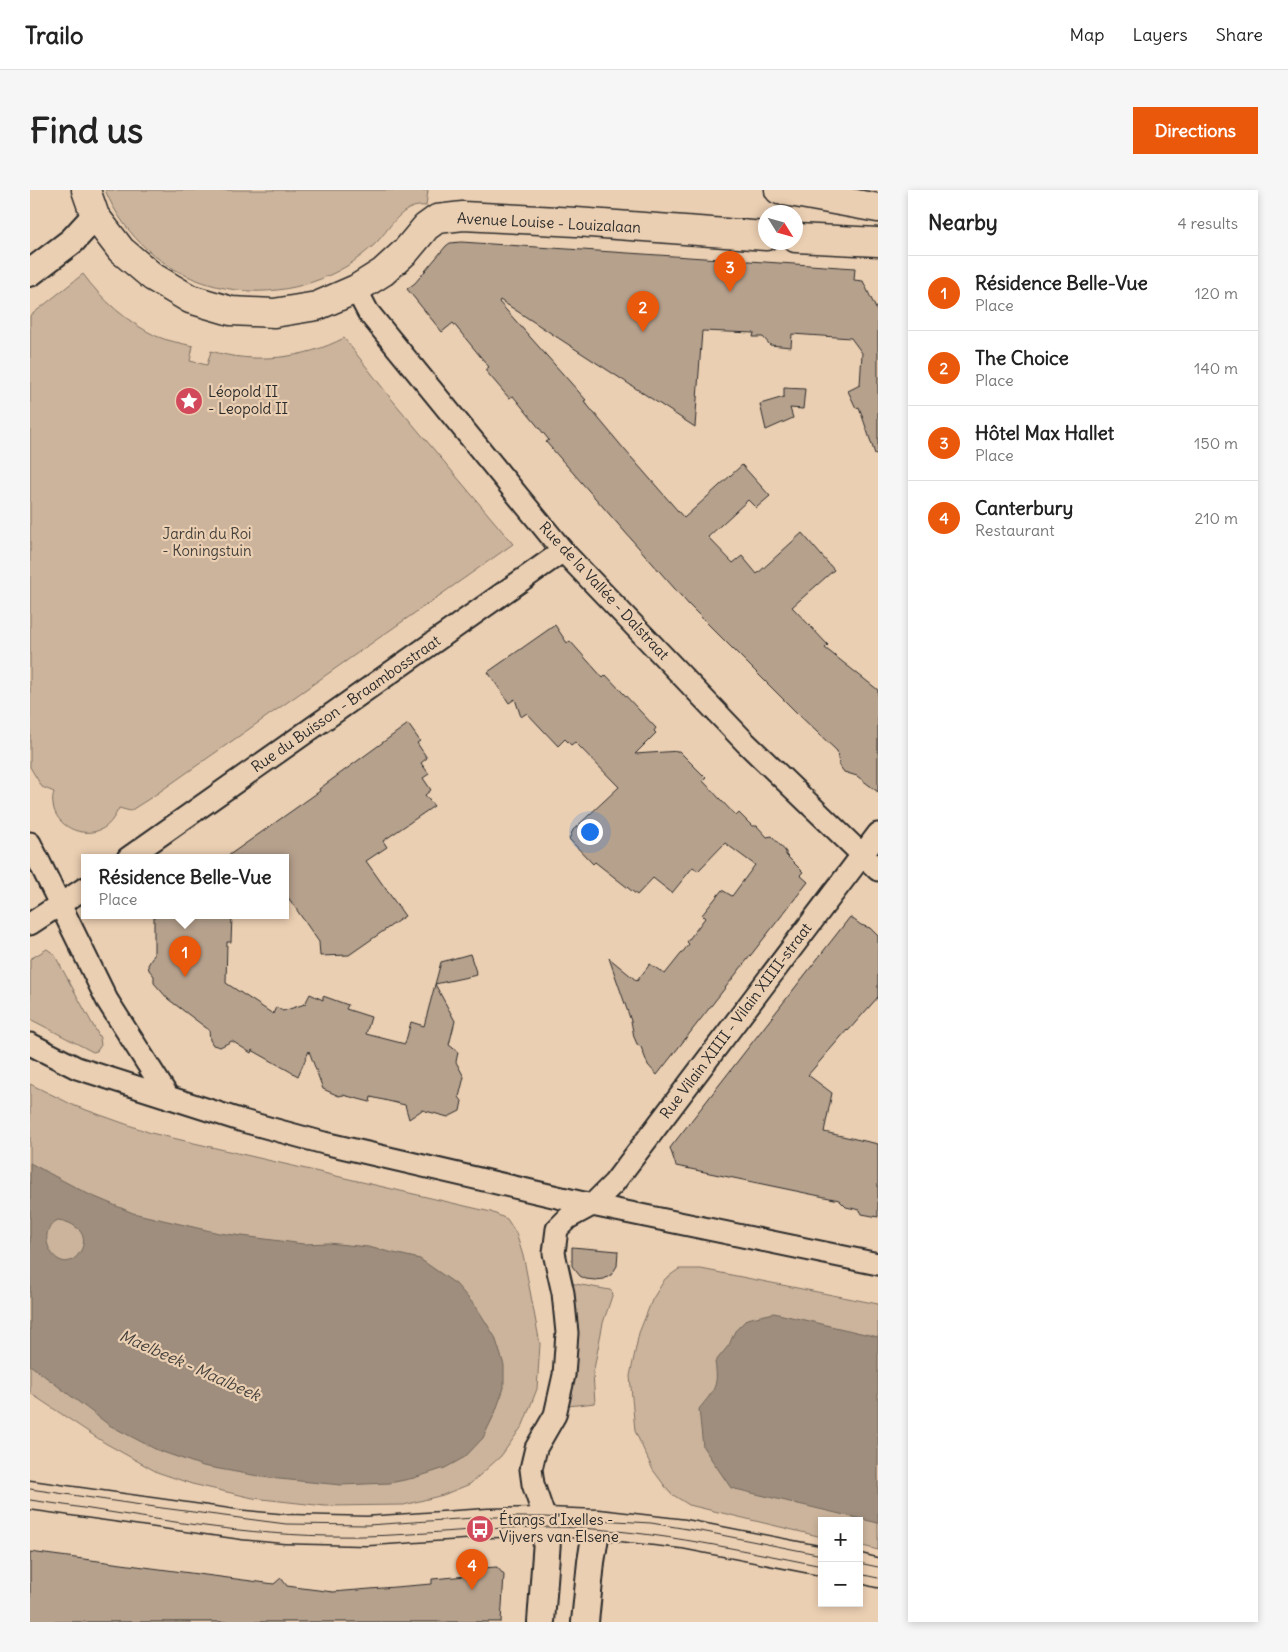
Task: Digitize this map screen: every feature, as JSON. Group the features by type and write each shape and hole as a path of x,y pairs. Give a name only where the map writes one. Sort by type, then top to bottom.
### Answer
{"main road":[{"name":"Avenue Louise - Louizalaan","path":"86,190 95,216 121,250 153,277 190,299 231,311 274,313 317,306 356,289 383,272 406,251 426,227 437,220 446,218 463,216 758,235"},
{"path":"778,190 878,208"},
{"path":"803,238 878,242"},
{"path":"30,1495 243,1525 286,1529 368,1531 489,1523 546,1522 597,1524 684,1534 818,1559"},
{"path":"863,1569 878,1573"}],"street":[{"path":"30,274 72,241 95,216"},
{"name":"Rue de la Vallée - Dalstraat","path":"356,289 368,312 563,550 746,743 878,870"},
{"name":"Rue du Buisson - Braambosstraat","path":"134,854 563,550"},
{"name":"Rue Vilain XIIII - Vilain XIIII-straat","path":"546,1522 533,1484 531,1468 536,1448 555,1415 564,1375 567,1333 563,1293 554,1253 557,1229 568,1218 592,1204 614,1183 878,834"},
{"path":"30,843 107,1000 169,1098"},
{"path":"30,924 81,891"},
{"path":"30,1044 77,1068 243,1121 324,1143 592,1204 878,1264"},
{"path":"541,1622 548,1528 546,1522"},
{"path":"585,1622 590,1562 597,1524"}],"green space":[{"path":"105,190 428,190 426,206 417,206 402,213 374,245 347,266 313,282 277,290 242,291 208,284 176,270 148,250 124,223"},
{"name":"Jardin du Roi - Koningstuin","path":"83,274 98,293 135,324 160,338 193,346 190,361 207,365 211,351 227,355 261,358 296,355 329,345 344,338 389,396 513,544 155,795 130,811 119,808 105,827 94,832 78,831 64,824 59,819 53,802 54,792 42,787 30,767 30,316"},
{"path":"47,949 54,954 100,1038 101,1045 97,1051 93,1052 30,1019 30,959"},
{"path":"30,1084 75,1106 151,1133 491,1212 507,1219 516,1233 524,1259 540,1344 537,1389 523,1425 501,1456 470,1484 443,1495 404,1505 325,1506 253,1498 192,1484 157,1472 105,1443 30,1393"},
{"path":"679,1269 701,1269 878,1304 878,1550 863,1546 863,1517 818,1517 818,1536 689,1505 670,1493 653,1470 635,1431 630,1376 639,1333 652,1300 665,1279"},
{"path":"570,1283 610,1290 613,1293 603,1323 593,1374 595,1403 568,1406 576,1376 578,1325"}],"water":[{"name":"Maelbeek - Maalbeek","path":"30,1163 88,1194 133,1213 219,1233 304,1244 328,1243 368,1247 420,1259 456,1284 477,1308 495,1337 504,1365 504,1388 483,1438 465,1457 445,1468 414,1478 390,1483 341,1485 269,1478 203,1466 157,1450 109,1425 30,1365","holes":["58,1220 75,1226 82,1234 83,1240 80,1252 72,1260 65,1262 57,1259 51,1252 47,1235 50,1227"]},
{"path":"774,1313 878,1337 878,1523 863,1519 863,1517 853,1517 731,1488 703,1447 699,1409 716,1383 715,1362 729,1345 735,1331 747,1319"}],"building":[{"path":"461,242 855,268 854,280 863,281 878,313 878,453 875,454 859,407 856,408 848,391 860,385 862,353 851,338 792,334 791,347 770,345 763,337 753,337 754,333 702,331 695,427 500,300 499,302 586,400 584,401 684,518 742,465 770,496 756,508 748,500 708,537 733,563 742,556 757,574 802,533 834,570 792,607 828,645 825,648 878,690 878,792 857,776 844,772 839,765 837,751 689,605 546,442 549,440 513,396 509,398 485,370 489,367 453,323 442,332 407,289 415,283 446,246 450,243"},
{"path":"784,388 805,389 803,409 790,408 793,418 766,430 760,404 784,397"},
{"path":"555,625 567,643 570,641 603,678 606,675 656,728 654,731 656,733 635,754 679,751 706,778 703,781 736,816 739,813 752,826 757,826 767,837 772,836 786,852 786,855 803,872 800,875 808,882 657,1075 648,1065 641,1047 637,1044 634,1037 631,1021 609,958 637,981 650,964 665,974 689,944 687,942 705,918 702,915 722,890 732,896 755,865 725,843 698,871 693,867 672,893 653,878 637,895 595,862 593,864 569,839 573,830 619,787 575,742 571,745 565,739 558,746 527,713 521,717 515,699 509,703 488,672"},
{"path":"408,724 420,741 417,743 427,758 421,763 429,774 423,778 431,790 425,795 434,806 383,841 387,847 366,861 405,916 349,955 320,956 319,942 289,899 289,854 231,854 320,791 319,789"},
{"path":"850,917 861,925 870,928 878,936 878,997 808,1075 832,1093 824,1132 878,1144 878,1217 862,1214 860,1210 846,1207 839,1200 676,1166 670,1148"},
{"path":"154,919 232,919 231,942 227,942 226,983 273,1014 276,1007 283,1011 305,1004 310,994 323,1000 323,996 348,1005 346,1009 371,1017 366,1034 405,1044 411,1022 424,1026 435,984 455,1021 449,1045 458,1052 456,1062 464,1077 459,1097 462,1101 460,1111 448,1117 422,1110 409,1119 405,1105 371,1097 370,1102 343,1095 339,1096 323,1089 309,1051 298,1076 252,1050 251,1053 232,1041 220,1047 213,1045 210,1040 209,1030 168,999 154,983 154,976 149,970 148,965 154,955"},
{"path":"470,954 477,975 435,984 441,962"},
{"path":"572,1247 618,1251 617,1266 611,1275 604,1279 586,1279 580,1276 572,1266"},
{"path":"30,1552 274,1584 281,1578 287,1586 333,1592 432,1584 432,1579 467,1576 466,1569 497,1567 504,1575 501,1622 30,1622"}],"tram line":[{"path":"30,1489 286,1524 368,1525 489,1517 545,1517 651,1523 818,1554"},
{"path":"30,1500 253,1532 328,1536 548,1527 583,1528 686,1540 818,1565"},
{"path":"863,1564 878,1567"},
{"path":"863,1575 878,1578"}],"place":[{"name":"Hôtel Max Hallet","path":"730,292"},
{"name":"The Choice","path":"643,332"},
{"name":"Léopold II - Leopold II","path":"189,401"},
{"name":"Résidence Belle-Vue","path":"185,977"},
{"name":"Étangs d'Ixelles - Vijvers van Elsene","path":"480,1529"},
{"name":"Canterbury","path":"472,1590"}]}
